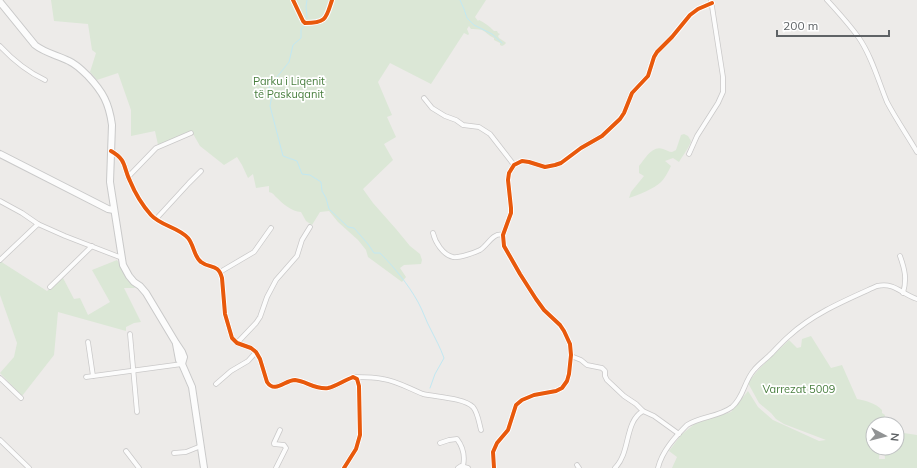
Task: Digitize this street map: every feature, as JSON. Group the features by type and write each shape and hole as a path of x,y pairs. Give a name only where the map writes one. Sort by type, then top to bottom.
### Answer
{"street":[{"path":"293,0 303,21 305,23 310,23 325,19 329,12 332,0"},
{"path":"827,0 853,30 861,42 872,61 893,113 917,152"},
{"path":"494,468 492,452 497,443 508,430 516,405 522,400 534,395 556,391 562,388 567,381 571,356 570,344 560,325 544,310 520,274 504,246 503,235 511,213 508,176 511,169 514,165 526,161 545,167 561,163 580,148 602,136 620,119 624,113 632,93 648,76 657,52 694,11 711,1 723,78 723,92 718,103 697,136 689,154"},
{"path":"0,2 35,45 46,52 68,60 80,68 97,86 106,100 111,117 112,134 110,182 123,265 129,276 146,293 176,343 179,360 192,387 204,468"},
{"path":"0,13 6,9"},
{"path":"0,46 28,70 45,80"},
{"path":"424,98 432,108 445,116 464,125 479,127 490,134 514,165"},
{"path":"128,177 156,148 191,133"},
{"path":"111,151 120,156 134,189 152,215 166,226 185,235 190,241 199,261 205,265 215,268 220,272 222,278 225,314 232,338 237,343 251,348 256,352 260,359 267,382 271,386 277,387 293,380 324,388 332,387 351,378 380,378 423,394 468,404 477,414 482,430"},
{"path":"0,154 108,209 114,210"},
{"path":"156,219 201,171"},
{"path":"0,200 38,224 122,258"},
{"path":"0,260 38,224"},
{"path":"237,343 260,317 267,297 276,280 297,256 302,240 310,227"},
{"path":"220,272 254,252 271,228"},
{"path":"433,233 440,247 449,256 454,257 480,250 495,235 503,235"},
{"path":"50,287 92,246"},
{"path":"900,256 906,279 903,293"},
{"path":"658,468 662,455 687,425 691,422 712,416 732,407 742,394 747,381 754,370 789,336 818,315 876,286 893,286 903,293 917,299"},
{"path":"130,334 138,412"},
{"path":"88,342 94,376"},
{"path":"216,384 231,371 248,361 256,352"},
{"path":"571,356 578,358 587,365 602,368 607,380 624,396 643,411 654,416 679,434"},
{"path":"86,377 182,364"},
{"path":"0,378 21,398"},
{"path":"344,468 356,449 360,435 359,382 355,378"},
{"path":"615,468 621,461 624,454 635,417 643,411"},
{"path":"276,468 286,448 284,445 274,444 280,430"},
{"path":"440,443 457,439 464,455 463,466"},
{"path":"0,440 29,468"},
{"path":"174,453 186,452 201,446"},
{"path":"126,451 139,468"},
{"path":"458,468 460,466 468,468"}],"green space":[{"name":"Parku i Liqenit të Paskuqanit","path":"51,0 486,0 475,17 478,21 483,22 494,31 497,31 500,34 498,36 499,38 506,43 502,46 494,40 494,38 482,30 471,29 469,26 467,29 469,34 464,33 431,84 390,63 378,82 392,115 387,117 396,137 384,144 393,160 363,189 410,246 420,254 422,260 421,264 404,265 400,268 406,277 402,282 368,257 366,250 358,240 338,222 329,211 320,212 312,225 306,221 301,212 287,207 269,192 269,186 256,188 253,174 248,178 237,157 224,165 200,146 192,132 158,145 155,131 131,136 131,110 118,73 97,80 90,72 96,53 92,50 88,24 54,21"},
{"path":"684,134 688,136 691,141 679,162 673,158 665,161 671,166 661,182 650,189 629,198 631,192 644,176 639,173 639,166 646,156 655,149 659,148 670,152 676,150 681,135"},
{"path":"0,260 47,291 63,278 74,299 80,298 88,315 110,302 92,270 117,260 135,288 124,288 141,322 134,323 126,327 126,331 58,312 54,355 22,396 0,373 14,357 17,343 0,295"},
{"name":"Varrezat 5009","path":"811,336 831,368 842,365 857,399 874,404 882,410 882,413 885,415 865,416 865,456 879,456 879,459 885,459 885,456 905,456 905,433 917,435 917,468 672,468 677,457 669,451 681,435 697,422 731,412 748,391 758,407 773,420 819,441 826,440 784,424 776,419 759,403 748,383 762,366 789,340 797,348 801,347 802,339"}],"waterway":[{"path":"307,0 307,18"},
{"path":"460,0 467,18 474,25 492,34 502,43"},
{"path":"306,25 301,29 301,38 293,45 289,62 269,87 272,95 270,106 283,156 297,161 302,174 310,175 321,182 322,191 329,209 348,227 354,228 374,253 380,253 414,295 444,358 435,374 430,388"}],"cycle path":[{"path":"293,0 305,23 318,22 322,20 327,15 332,0"},
{"path":"494,468 493,452 497,443 508,430 516,405 522,400 534,395 556,391 562,388 567,381 569,374 571,355 570,344 564,331 560,325 544,310 536,299 504,246 503,235 511,213 508,180 509,173 514,165 522,161 545,167 561,163 581,148 602,136 620,119 624,113 632,93 648,76 657,52 672,37 690,15 698,9 712,3"},
{"path":"111,151 116,154 124,164 134,190 151,215 160,222 184,234 190,241 199,260 204,264 218,270 222,278 225,314 232,338 237,343 251,348 256,352 260,359 267,382 270,385 277,387 295,380 319,388 328,388 353,377 357,379 359,386 360,435 356,449 344,468"}]}
